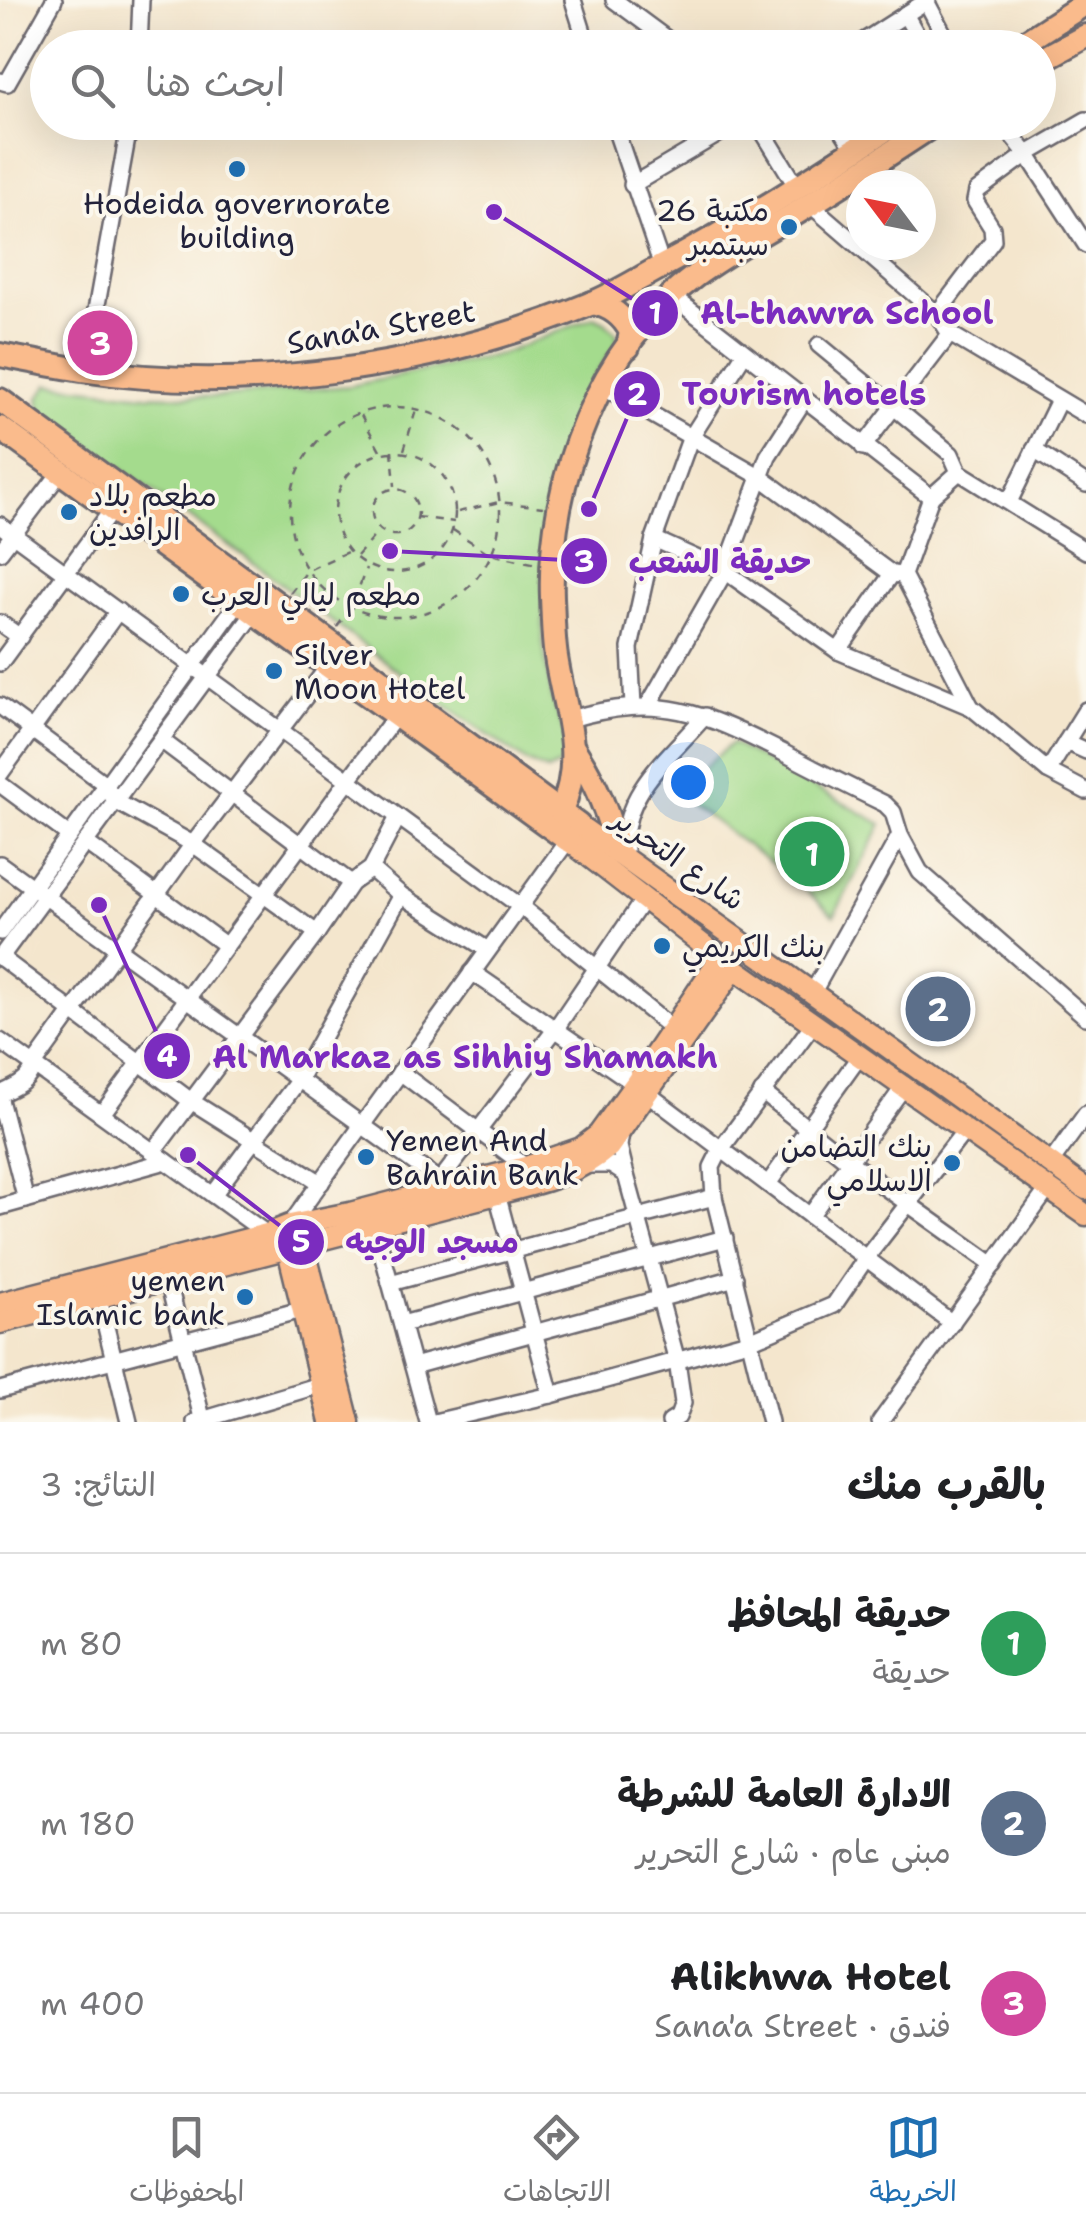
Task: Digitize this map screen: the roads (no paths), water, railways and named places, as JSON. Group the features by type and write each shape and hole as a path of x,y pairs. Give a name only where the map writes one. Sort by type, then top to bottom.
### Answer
{"highway":[{"path":"1041,30 1077,4"},
{"path":"1056,53 1085,39"},
{"name":"Sana'a Street","path":"569,826 574,748 556,656 553,567 560,508 581,427 628,347 672,296 804,196 870,140"},
{"name":"Sana'a Street","path":"0,354 85,370 191,378 276,376 364,366 494,339 592,303 905,140"},
{"path":"592,303 610,309 627,324 631,332 628,347"},
{"path":"5,424 60,474 396,717 569,826"},
{"path":"5,424 280,606 569,826"},
{"path":"574,748 595,780 622,856"}],"main road":[{"name":"شارع التحرير","path":"569,826 622,856 1086,1188"},
{"name":"شارع التحرير","path":"569,826 643,900 1086,1215"},
{"path":"1,1316 99,1298 296,1248 567,1176 588,1166 609,1147 674,1030 728,963"},
{"path":"1,1316 300,1223 444,1184 526,1167 581,1148 642,1089 728,963"},
{"path":"778,997 790,990 792,976"},
{"path":"809,1020 808,1006 817,994"},
{"path":"300,1223 296,1248 302,1310 330,1422"},
{"path":"296,1248 349,1422"}],"street":[{"path":"37,30 54,0"},
{"path":"140,30 141,0"},
{"path":"573,0 582,30"},
{"path":"614,0 655,30"},
{"path":"881,30 927,0 942,30"},
{"path":"905,14 914,30"},
{"path":"0,81 7,83 30,42"},
{"path":"1056,137 1086,120"},
{"path":"85,370 127,140"},
{"path":"618,140 662,266"},
{"path":"632,185 708,140"},
{"path":"768,140 804,196 937,314 950,334 1086,415"},
{"path":"849,140 855,150"},
{"path":"1016,140 1086,244"},
{"path":"937,314 993,240 992,228 975,200 977,191 1051,140"},
{"path":"672,296 931,497"},
{"path":"863,447 950,334"},
{"path":"818,345 950,454 959,472 1086,551"},
{"path":"640,706 630,648 654,540 690,439 744,354"},
{"path":"604,387 759,476 898,574 971,707"},
{"path":"640,706 725,570 768,456 804,400"},
{"path":"1009,502 1059,400"},
{"path":"1034,450 1086,484"},
{"path":"838,652 898,574 931,497 959,472"},
{"path":"0,552 6,530 60,474"},
{"path":"0,663 112,510"},
{"path":"6,530 520,906 674,1030"},
{"path":"654,540 725,570 838,652 971,707 1048,770 1086,790"},
{"path":"247,606 192,666 105,786 77,838 38,892 0,958 192,1101 320,1183"},
{"path":"77,838 115,801 161,740 207,677 247,606"},
{"path":"0,774 118,611"},
{"path":"0,623 20,637"},
{"path":"26,1200 0,1097 32,1074 34,1065 193,844 328,667"},
{"path":"0,706 105,786 115,801 193,844 318,933"},
{"path":"570,719 601,710 640,706 705,716 885,804 893,812 900,836 920,872 1086,1017"},
{"path":"1048,770 1086,710"},
{"path":"622,856 625,824 636,795 705,716"},
{"path":"102,1114 224,944 396,717"},
{"path":"161,740 351,882"},
{"path":"1066,742 1086,751"},
{"path":"0,784 224,944"},
{"path":"0,1207 160,1156 192,1101 318,933 351,882 371,869 398,817"},
{"path":"300,1223 320,1183 520,906 569,826"},
{"path":"817,994 900,836"},
{"path":"0,864 444,1184 643,900"},
{"path":"371,869 401,895 488,950"},
{"path":"0,932 38,892"},
{"path":"213,1195 297,1080 401,895"},
{"path":"472,972 642,1089 952,1322"},
{"path":"770,1422 714,1197 712,1167 809,1020"},
{"path":"0,1041 267,1234"},
{"path":"768,1184 859,1057"},
{"path":"400,1072 526,1167"},
{"path":"810,1216 905,1086"},
{"path":"762,1092 851,1162 994,1264"},
{"path":"1050,1164 1086,1114"},
{"path":"622,1128 620,1146 626,1175 677,1361 683,1404 678,1417 670,1422"},
{"path":"375,1227 431,1422 551,1395 752,1340 834,1305 966,1129"},
{"path":"588,1166 611,1165 626,1175"},
{"path":"300,1223 331,1168"},
{"path":"880,1422 1048,1189"},
{"path":"498,1194 551,1395"},
{"path":"390,1283 714,1197"},
{"path":"402,1324 724,1238"},
{"path":"413,1366 735,1278"},
{"path":"168,1280 200,1421 320,1385"},
{"path":"99,1298 129,1422"},
{"path":"0,1390 302,1310"}],"place":[{"name":"Hodeida governorate building","path":"237,169"},
{"name":"Al-thawra School","path":"494,212"},
{"name":"مكتبة 26 سبتمبر","path":"789,227"},
{"name":"Alikhwa Hotel","path":"100,343"},
{"name":"Tourism hotels","path":"589,509"},
{"name":"مطعم بلاد الرافدين","path":"69,512"},
{"name":"حديقة الشعب","path":"390,551"},
{"name":"مطعم ليالي العرب","path":"181,594"},
{"name":"Silver Moon Hotel","path":"274,671"},
{"name":"حديقة المحافظ","path":"812,854"},
{"name":"Al Markaz as Sihhiy Shamakh","path":"99,905"},
{"name":"بنك الكريمي","path":"662,946"},
{"name":"الادارة العامة للشرطة","path":"938,1009"},
{"name":"مسجد الوجيه","path":"188,1155"},
{"name":"Yemen And Bahrain Bank","path":"366,1157"},
{"name":"بنك التضامن الاسلامي","path":"952,1163"},
{"name":"yemen Islamic bank","path":"245,1297"}]}
